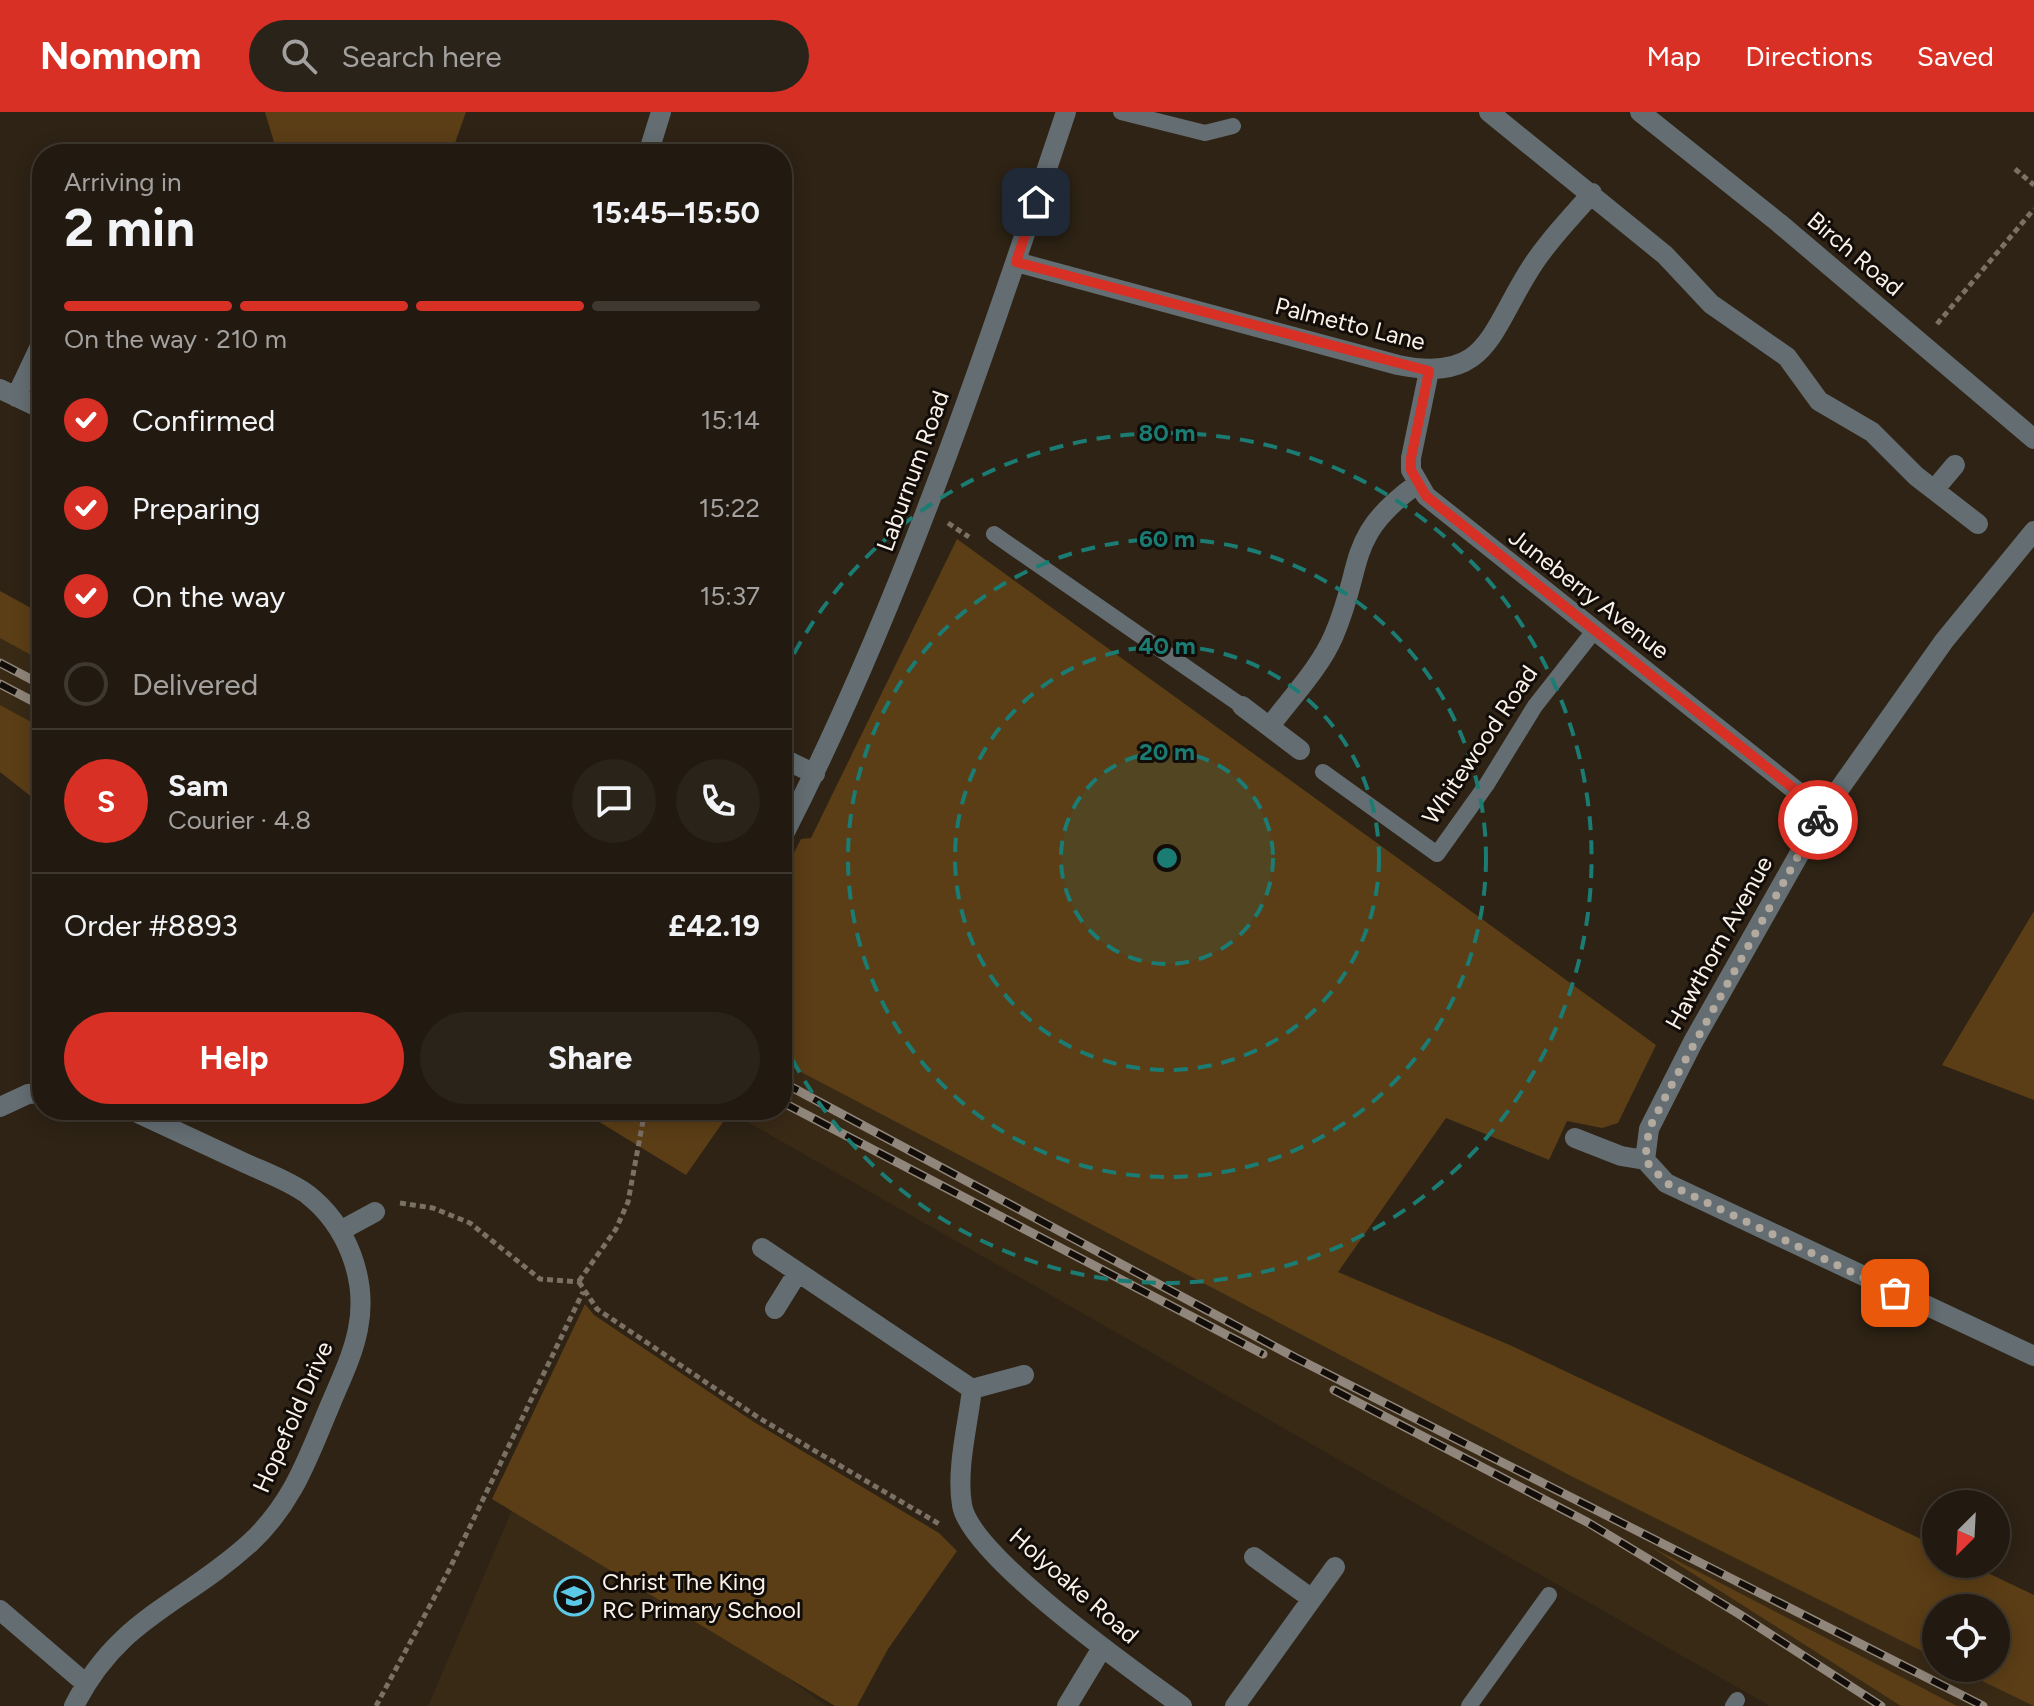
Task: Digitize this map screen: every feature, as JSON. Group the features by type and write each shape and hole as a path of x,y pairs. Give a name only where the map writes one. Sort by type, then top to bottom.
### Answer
{"street":[{"path":"651,144 661,112"},
{"name":"Laburnum Road","path":"792,819 815,774 929,509 1066,112"},
{"path":"1489,112 1665,255 1711,304 1787,357 1819,401 1872,432 1934,490 1978,524"},
{"name":"Birch Road","path":"1640,112 2034,439"},
{"name":"Palmetto Lane","path":"1016,262 1429,371 1447,370 1463,363 1484,345 1502,322 1527,273 1592,193"},
{"path":"32,357 8,393 32,404"},
{"path":"1270,726 1333,638 1360,544 1372,523 1388,505 1417,484 1411,458 1429,371"},
{"path":"1934,490 1955,465"},
{"name":"Juneberry Avenue","path":"1417,484 1434,505 1823,812"},
{"name":"Hawthorn Avenue","path":"1645,1160 1649,1129 1823,812 1944,641 2034,531"},
{"path":"1242,706 1300,750"},
{"path":"792,763 815,774"},
{"path":"0,1107 32,1094"},
{"name":"Hopefold Drive","path":"74,1706 102,1658 125,1634 265,1528 297,1485 351,1357 359,1327 361,1294 355,1260 340,1231 309,1196 295,1186 153,1120"},
{"path":"1575,1138 1621,1156 1645,1160 1666,1183 2034,1356"},
{"path":"340,1231 375,1212"},
{"path":"762,1248 972,1389 1024,1375"},
{"path":"775,1309 798,1272"},
{"name":"Holyoake Road","path":"972,1389 961,1489 962,1508 970,1524 996,1556 1102,1648 1182,1706"},
{"path":"1254,1557 1312,1599"},
{"path":"1235,1706 1335,1567"},
{"path":"0,1610 85,1683"},
{"path":"1067,1706 1102,1648"}],"lane":[{"path":"1121,112 1205,133 1233,126"},
{"path":"994,534 1242,706"},
{"name":"Whitewood Road","path":"1323,772 1437,854 1487,784 1535,706 1594,631"},
{"path":"1469,1706 1549,1595"}],"path":[{"path":"2015,169 2034,185"},
{"path":"1921,343 2034,209"},
{"path":"929,509 966,537 994,534"},
{"path":"579,1282 616,1229 628,1202 643,1120"},
{"path":"375,1212 399,1203 454,1215 470,1223 540,1279 579,1282"},
{"path":"579,1282 597,1309 759,1418 946,1528 970,1524"},
{"path":"376,1706 449,1570 583,1292"}],"shaded area":[{"path":"265,112 466,112 455,144 274,142"},
{"path":"957,539 1656,1045 1618,1123 1602,1128 1567,1121 1549,1160 1446,1118 1338,1272 1512,1346 1922,1539 1922,1578 1998,1578 2034,1595 2034,1706 1984,1682 2010,1682 2010,1594 1922,1594 1922,1651 1571,1476 792,1067 792,857 801,839 811,838"},
{"path":"0,591 32,609 32,656 0,638"},
{"path":"0,604 32,622 32,797 0,772"},
{"path":"0,705 32,723 32,797 0,772"},
{"path":"2034,911 2034,1100 1942,1065"},
{"path":"792,1037 1922,1626 1922,1682 2010,1682 2034,1706 1770,1706 744,1120 792,1120"},
{"path":"595,1120 724,1120 686,1175"},
{"path":"596,1120 724,1120 686,1175"},
{"path":"585,1304 594,1315 754,1422 939,1533 957,1551 888,1649 857,1706 835,1706 492,1499"},
{"name":"Christ The King RC Primary School","path":"522,1487 827,1706 428,1706"},
{"path":"1651,1547 1957,1706 1901,1706"}],"railway":[{"path":"0,663 32,680"},
{"path":"0,684 32,701"},
{"path":"792,1087 1296,1358 1983,1706"},
{"path":"792,1107 1263,1354"},
{"path":"1334,1390 1587,1522 1739,1614 1881,1706"}],"way so far":[{"path":"1818,820 1693,1042 1649,1129 1645,1160 1653,1173 1666,1183 1895,1293"}],"place":[{"name":"Christ The King RC Primary School","path":"574,1596"}],"route":[{"path":"1036,202 1016,262 1429,371 1411,458 1411,470 1426,496 1823,812 1818,820"}]}
